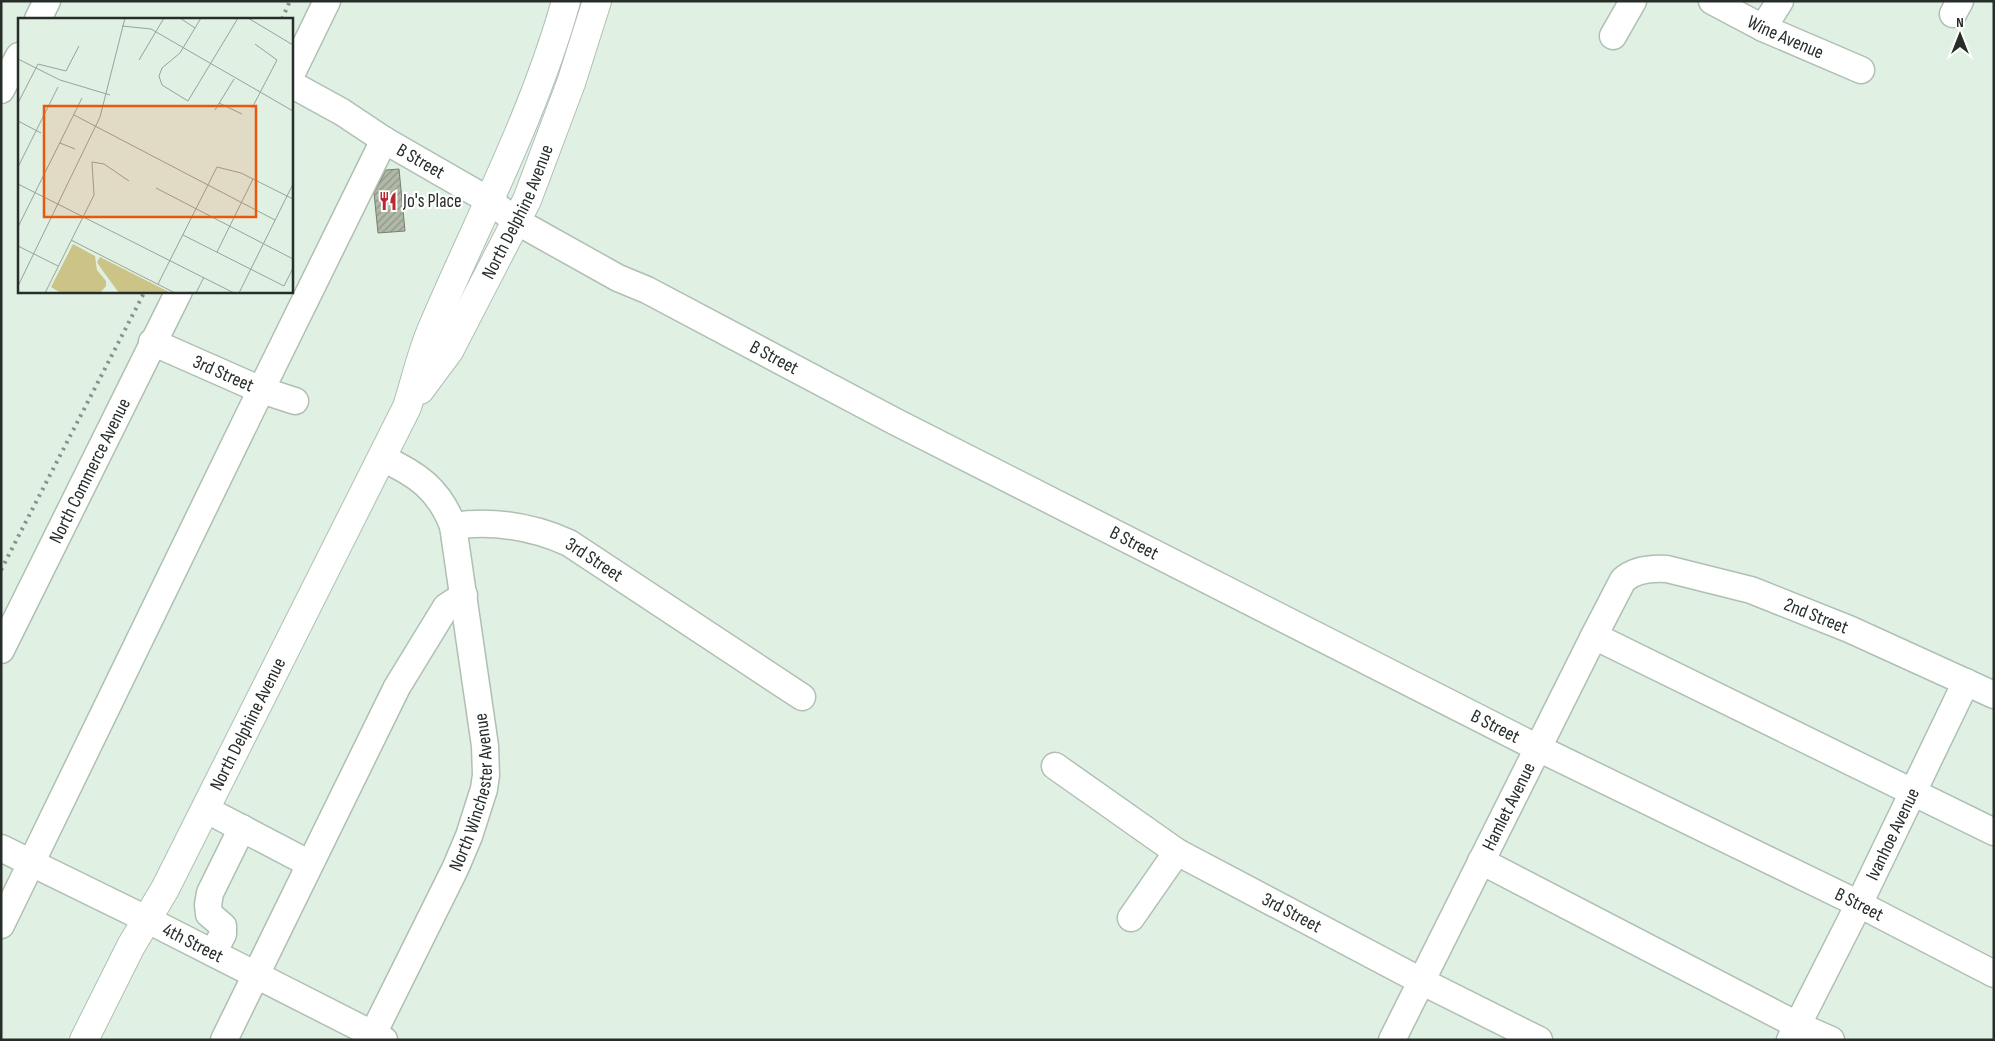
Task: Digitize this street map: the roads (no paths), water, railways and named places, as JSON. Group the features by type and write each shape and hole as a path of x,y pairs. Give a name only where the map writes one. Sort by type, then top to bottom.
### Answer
{"main road":[{"name":"North Delphine Avenue","path":"84,1040 146,919 165,890 407,407 430,333 490,201 531,102 566,1"},
{"name":"North Delphine Avenue","path":"407,407 449,351 527,200 571,83 598,1"}],"street":[{"path":"38,18 47,1"},
{"path":"292,73 327,1"},
{"path":"1613,36 1633,1"},
{"name":"Wine Avenue","path":"1712,1 1763,28 1861,70"},
{"path":"1763,28 1780,1"},
{"path":"1,90 18,58"},
{"name":"B Street","path":"292,85 342,112 384,140 490,201 516,221 618,278 647,290 896,422 1538,748 1859,904 1994,974"},
{"path":"1,924 384,140"},
{"name":"North Commerce Avenue","path":"1,650 152,342 178,292"},
{"name":"3rd Street","path":"152,342 261,390 295,401"},
{"path":"382,458 414,475 437,495 448,513 453,526"},
{"name":"3rd Street","path":"453,526 491,523 518,526 549,534 569,544 802,697"},
{"name":"North Winchester Avenue","path":"375,1038 455,868 469,836 484,789 486,775 485,746 453,526"},
{"name":"2nd Street","path":"1629,574 1656,568 1668,569 1751,590 1849,630 1994,695"},
{"name":"Hamlet Avenue","path":"1392,1040 1594,636 1623,580 1629,574"},
{"path":"224,1040 397,687 446,607 464,595"},
{"path":"1594,636 1994,832"},
{"name":"Ivanhoe Avenue","path":"1793,1032 1859,904 1966,682"},
{"name":"3rd Street","path":"1055,766 1177,852 1421,981 1539,1040"},
{"path":"205,809 310,864"},
{"path":"213,953 223,934 223,926 209,914 210,894 242,828"},
{"name":"4th Street","path":"1,848 257,975 375,1038"},
{"path":"1131,918 1177,852"},
{"path":"1481,861 1793,1032 1831,1040"}],"railway":[{"path":"282,18 290,1"},
{"path":"1,570 144,292"}],"place":[{"name":"Jo's Place","path":"388,201"}]}
